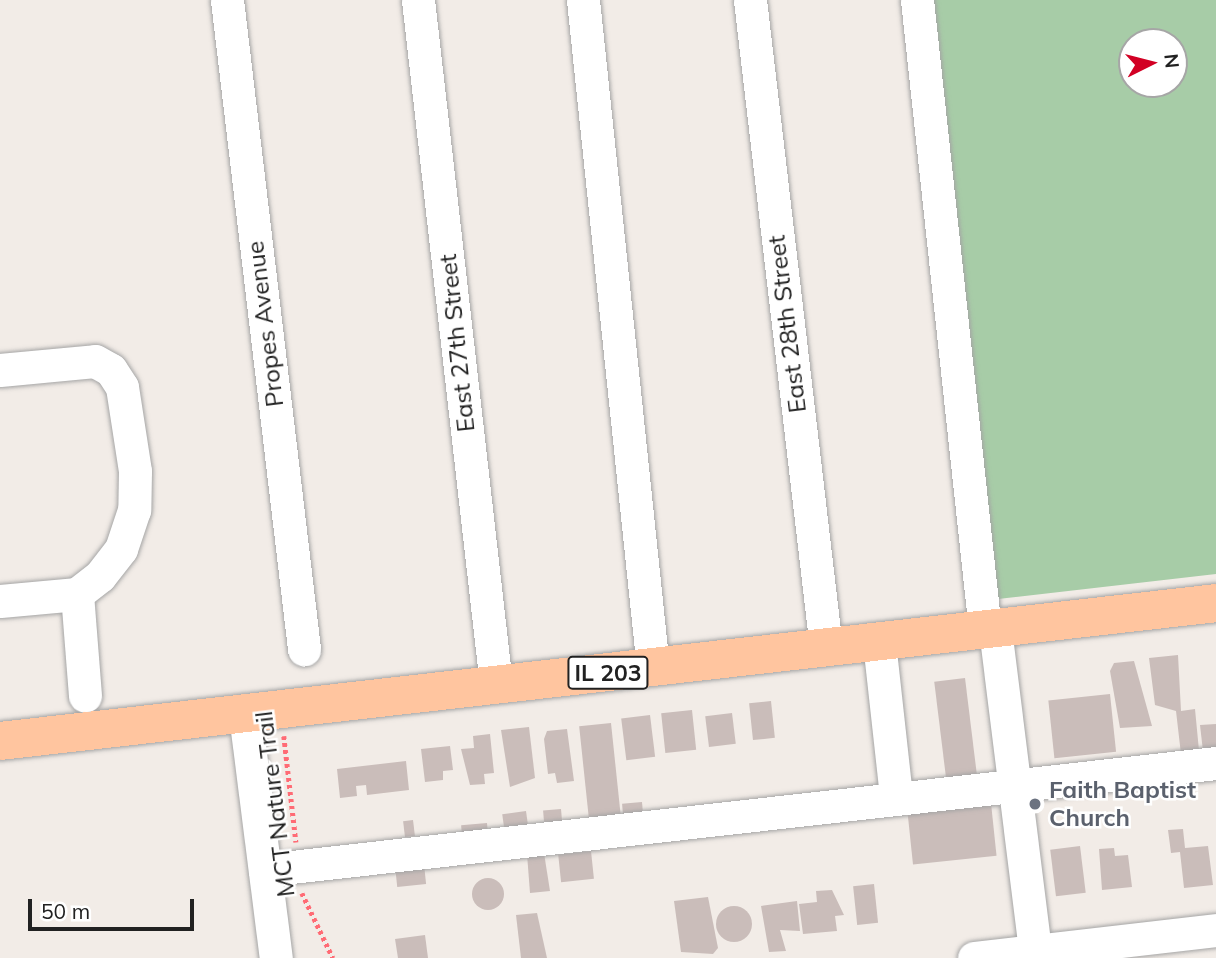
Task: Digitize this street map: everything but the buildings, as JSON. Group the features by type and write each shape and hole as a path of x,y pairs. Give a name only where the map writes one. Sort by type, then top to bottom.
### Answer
{"main road":[{"name":"IL 203","path":"0,741 1216,603"}],"street":[{"name":"Propes Avenue","path":"227,0 304,649"},
{"name":"East 27th Street","path":"418,0 496,685"},
{"path":"583,0 653,668"},
{"name":"East 28th Street","path":"750,0 826,648"},
{"path":"917,0 990,629 1014,784 1035,955"},
{"path":"0,370 95,361 111,370 124,397 134,510 111,564 77,594 0,601"},
{"path":"77,594 85,696"},
{"path":"879,642 896,796"},
{"path":"263,712 265,870 276,958"},
{"path":"265,870 896,796 1216,763"},
{"path":"974,958 1035,955 1216,930"}],"path":[{"name":"MCT Nature Trail","path":"263,712 309,917 332,958"}],"green space":[{"path":"922,0 1216,0 1216,574 989,600"}],"place":[{"name":"Faith Baptist Church","path":"1035,804"}]}
